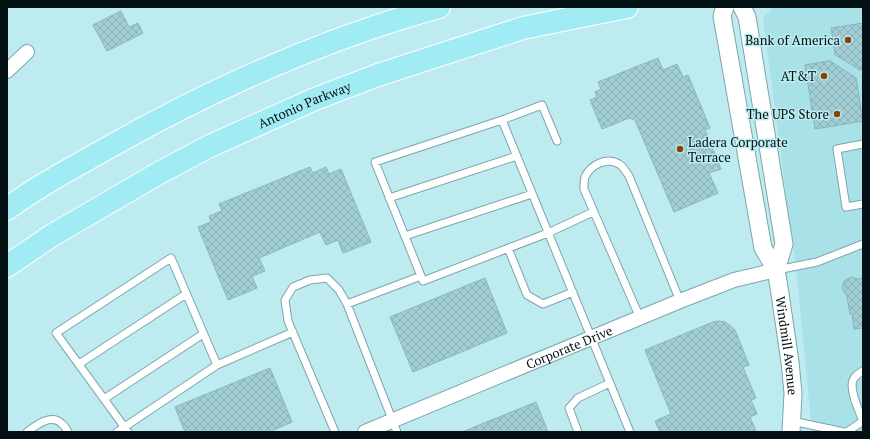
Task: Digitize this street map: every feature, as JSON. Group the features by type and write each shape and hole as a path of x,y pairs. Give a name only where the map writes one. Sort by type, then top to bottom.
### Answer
{"main road":[{"path":"7,209 84,161 144,127 214,92 275,64 397,19 439,7"},
{"name":"Antonio Parkway","path":"7,266 51,236 159,173 216,143 315,99 378,75 523,28 627,7"}],"street":[{"name":"Windmill Avenue","path":"725,7 722,16 763,248 776,270 793,392 791,426"},
{"name":"Windmill Avenue","path":"742,7 747,17 784,244 776,270"},
{"path":"7,71 27,52"},
{"name":"Corporate Drive","path":"365,432 395,426 592,338 680,301 734,280 776,270"}],"lane":[{"path":"557,141 542,105 502,120 375,162 423,282 548,233 593,212"},
{"path":"502,120 630,432"},
{"path":"863,144 837,149 846,207 863,204"},
{"path":"389,198 517,156"},
{"path":"640,318 584,189 585,178 591,169 601,162 610,160 620,164 629,176 680,301"},
{"path":"405,236 532,194"},
{"path":"776,270 817,262 863,244"},
{"path":"508,248 527,295 543,304 573,292"},
{"path":"126,429 56,333 171,258 216,365"},
{"path":"347,304 421,276"},
{"path":"336,432 288,321 285,300 293,287 310,280 327,278 339,290 347,304 395,426"},
{"path":"79,364 186,294"},
{"path":"117,432 126,429 216,365 293,332"},
{"path":"104,399 203,334"},
{"path":"791,426 846,432 863,421 856,402 853,385 857,375 863,371"},
{"path":"578,432 569,408 578,398 610,384"},
{"path":"27,432 39,422 52,419 62,422 68,432"}],"shaded area":[{"path":"774,7 863,7 863,432 812,432 798,285 763,18"}],"building":[{"path":"121,11 129,27 138,23 143,33 107,51 93,25"},
{"name":"Bank of America","path":"863,23 863,68 860,70 834,54 831,28"},
{"name":"Ladera Corporate Terrace","path":"658,58 663,70 677,64 683,77 688,75 710,128 705,130 721,169 709,173 718,193 674,212 635,120 629,118 602,129 590,100 597,97 595,92 601,89 598,82"},
{"path":"829,60 856,78 863,121 815,129 805,65"},
{"path":"310,167 313,173 326,167 329,174 341,169 371,242 343,253 338,240 326,245 320,232 259,258 265,271 252,276 257,288 228,300 198,227 211,222 209,216 222,211 219,204"},
{"path":"851,277 858,279 863,278 863,328 854,329 847,296 842,289 844,281"},
{"path":"485,278 507,333 413,372 390,317"},
{"path":"713,322 725,322 735,330 749,365 743,367 756,398 751,400 757,414 750,417 756,431 660,432 655,421 671,414 645,350"},
{"path":"270,368 292,422 269,432 185,432 175,407"},
{"path":"536,402 548,432 462,432"}],"place":[{"name":"Bank of America","path":"848,40"},
{"name":"AT&T","path":"824,76"},
{"name":"The UPS Store","path":"837,114"},
{"name":"Ladera Corporate Terrace","path":"680,149"}]}
